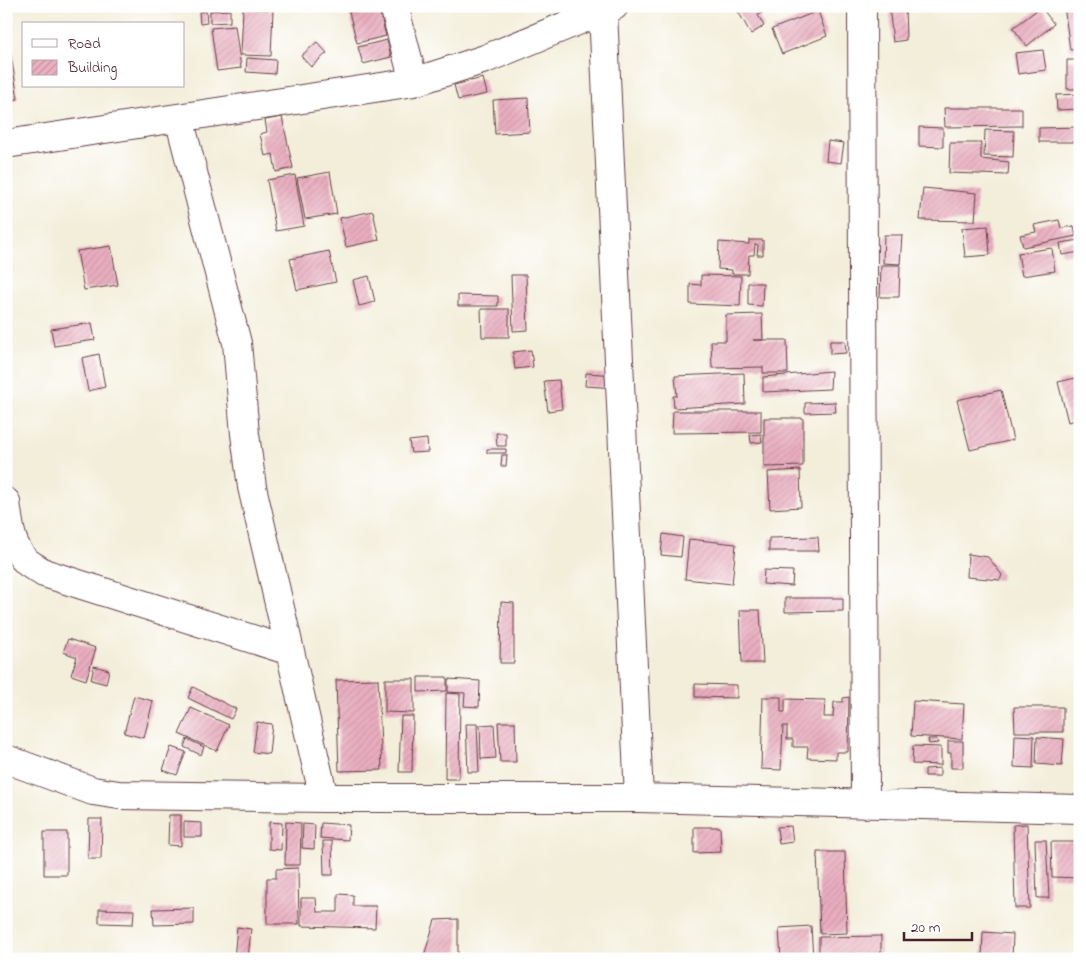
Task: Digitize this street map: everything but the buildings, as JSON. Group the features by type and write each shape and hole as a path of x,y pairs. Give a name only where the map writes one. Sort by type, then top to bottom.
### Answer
{"street":[{"path":"394,6 414,82"},
{"path":"862,6 865,804"},
{"path":"6,144 414,82 486,59 609,9 639,798"},
{"path":"179,118 237,343 252,487 324,798"},
{"path":"6,502 12,539 18,551 26,562 44,573 290,651"},
{"path":"6,759 93,791 119,796 639,798 1080,809"}]}
